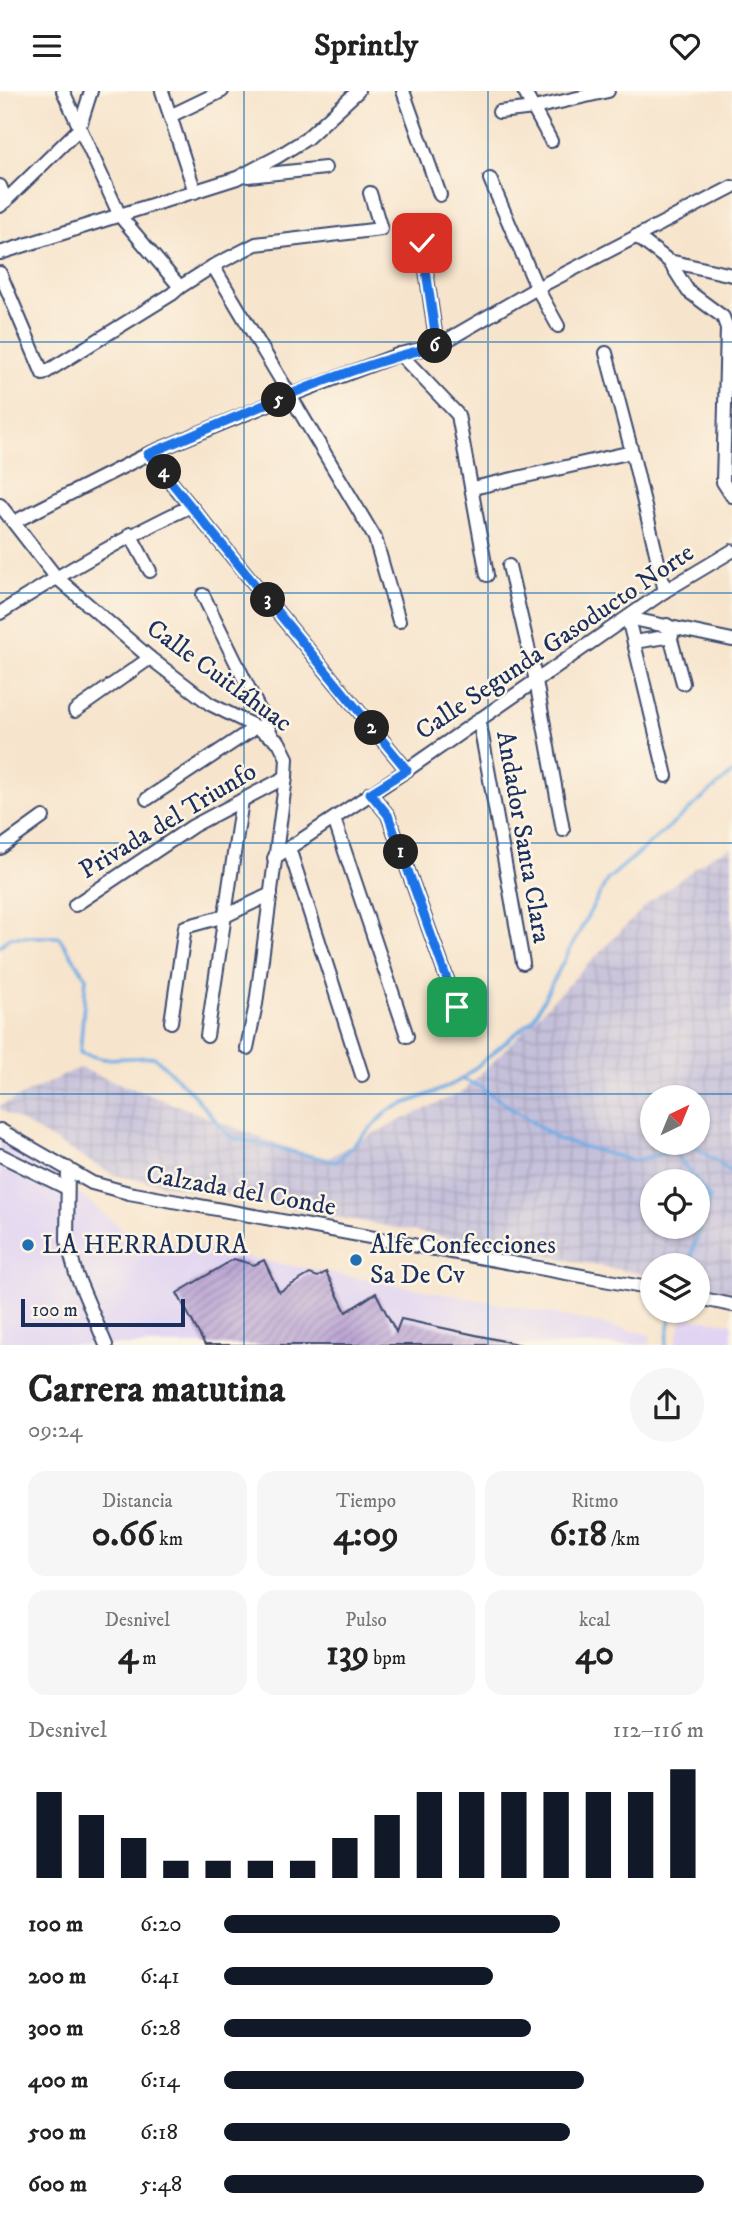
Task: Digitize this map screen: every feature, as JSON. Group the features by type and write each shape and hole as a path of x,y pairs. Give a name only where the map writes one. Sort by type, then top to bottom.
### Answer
{"street":[{"path":"63,91 120,216 180,287"},
{"path":"3,204 79,129 91,91"},
{"path":"162,91 195,192"},
{"path":"170,116 222,91"},
{"path":"0,253 237,178 306,139 358,91"},
{"path":"404,91 440,195"},
{"path":"524,91 551,141"},
{"path":"499,112 534,108 608,91"},
{"path":"237,178 325,168"},
{"path":"490,179 537,288 558,326"},
{"path":"0,186 3,204"},
{"path":"13,522 148,454 290,395 400,354 437,346 537,288 732,187"},
{"path":"0,273 43,374 172,295 213,266 256,244 381,229 370,193"},
{"path":"636,236 669,261 688,291 723,317 727,328 723,482 732,496"},
{"path":"422,243 437,346"},
{"path":"669,261 732,275"},
{"path":"213,266 375,538 399,621"},
{"path":"606,353 665,591"},
{"path":"400,354 458,415 487,575"},
{"path":"472,488 632,452"},
{"path":"148,454 407,770"},
{"name":"Calle Cuitláhuac","path":"0,505 56,577 150,658 210,704 272,736 284,749 287,758 286,777 256,1004 247,1048"},
{"path":"0,613 130,534 191,506"},
{"path":"130,534 150,571"},
{"name":"Calle Segunda Gasoducto Norte","path":"274,858 407,770 665,591 732,551"},
{"path":"509,566 536,681 563,830"},
{"path":"204,595 272,736"},
{"path":"628,618 669,630 732,640"},
{"path":"628,618 666,776"},
{"path":"634,642 669,630"},
{"path":"669,630 683,683"},
{"path":"75,711 150,658"},
{"name":"Andador Santa Clara","path":"479,719 523,963"},
{"path":"147,799 256,727"},
{"name":"Privada del Triunfo","path":"75,905 193,826 286,777"},
{"path":"370,793 388,815 457,1007"},
{"path":"207,1036 242,800"},
{"path":"0,848 43,817"},
{"path":"334,819 407,1036"},
{"path":"289,848 362,1075"},
{"path":"171,1022 185,927 225,916 271,894"},
{"name":"Calzada del Conde","path":"0,1130 92,1183 129,1193 640,1287"},
{"path":"0,1155 67,1188"},
{"path":"68,1168 67,1241 76,1274 106,1345"},
{"path":"710,1300 732,1305"}],"shaded area":[{"path":"732,847 732,1291 710,1287 710,1253 640,1253 640,1274 113,1175 0,1109 0,1106 79,1068 322,1161 380,1130 464,1091 647,904 711,856"},
{"path":"0,1135 66,1183 131,1236 555,1314 651,1335 649,1345 0,1345"},
{"path":"710,1320 732,1323 732,1345 676,1345 681,1323 710,1323"}],"building":[{"path":"234,1259 254,1265 264,1260 279,1292 310,1274 318,1277 326,1272 346,1312 376,1293 396,1332 401,1319 522,1345 205,1345 177,1293"}],"waterway":[{"path":"0,946 10,937 59,937 86,977 80,1053 104,1059 155,1057 191,1092 230,1137 336,1162 389,1110 462,1079 533,1019 607,880 732,773"},
{"path":"462,1079 479,1086 557,1139 633,1161 694,1146 732,1172"},
{"path":"676,1155 687,1169"},
{"path":"692,1253 697,1239"},
{"path":"666,1345 670,1323"}],"place":[{"name":"LA HERRADURA","path":"28,1245"},
{"name":"Alfe Confecciones Sa De Cv","path":"356,1260"}],"route":[{"path":"422,243 437,346 400,354 290,395 148,454 407,770 370,793 388,815 457,1007"}]}
